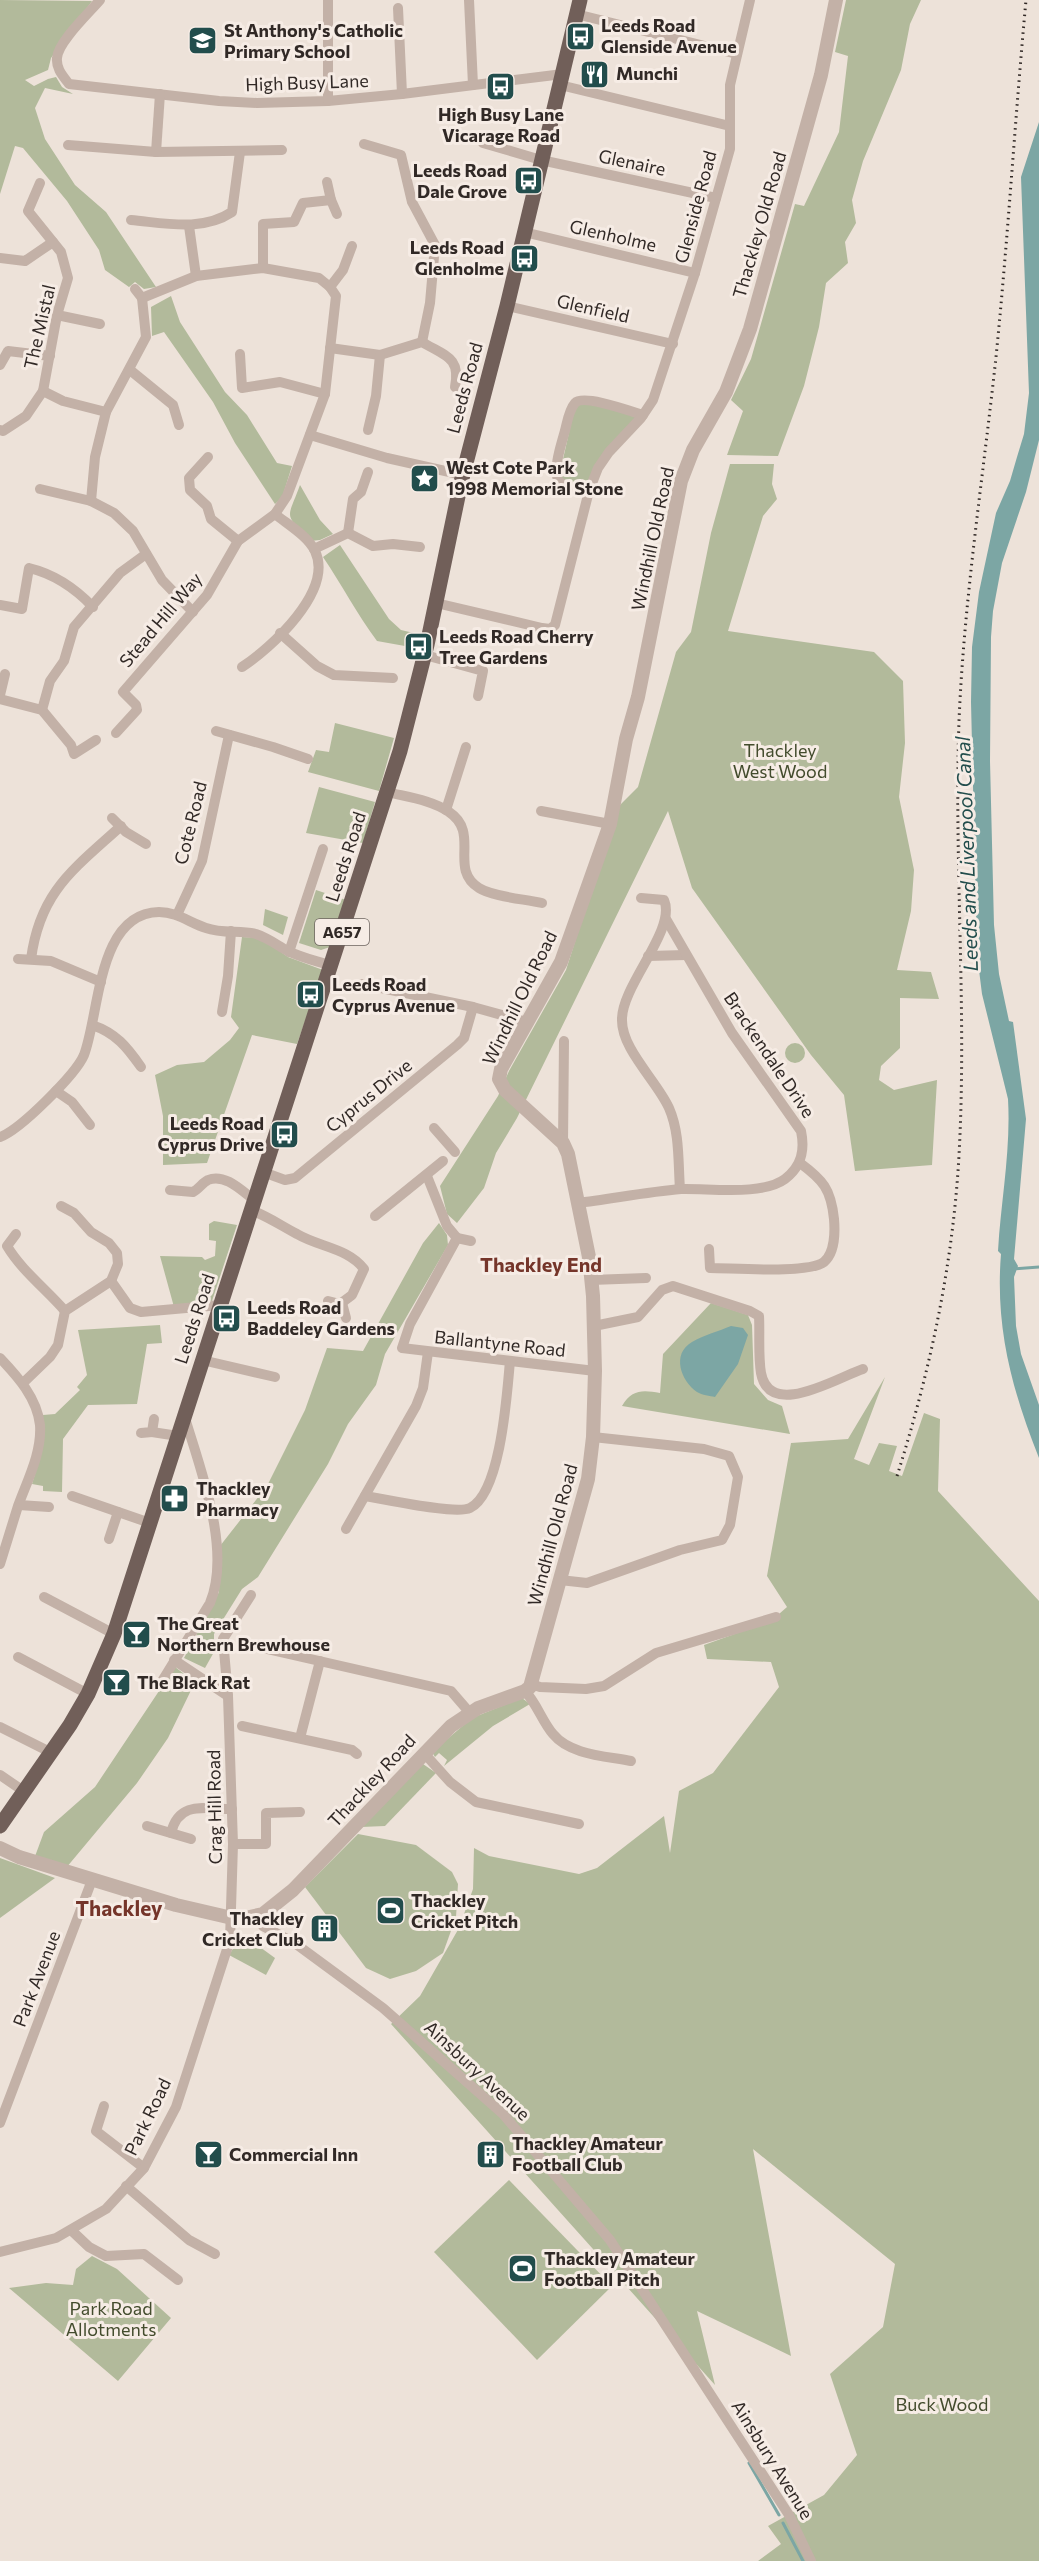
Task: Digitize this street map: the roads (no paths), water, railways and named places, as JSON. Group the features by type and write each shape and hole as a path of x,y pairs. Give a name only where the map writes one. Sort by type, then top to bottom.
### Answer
{"main road":[{"name":"Leeds Road","path":"1,1823 52,1752 88,1694 114,1634 252,1205 332,966 387,792 425,655 463,475 507,306 578,7"}],"street":[{"name":"High Busy Lane","path":"100,0 62,46 57,58 59,71 69,84 257,103 327,101 473,85 561,80 730,126"},
{"path":"327,101 328,0"},
{"path":"469,0 473,85"},
{"name":"Glenside Road","path":"436,603 550,628 555,625 589,491 598,468 653,400 673,344 730,148 730,85 750,0"},
{"name":"Thackley Old Road","path":"693,450 726,393 750,329 821,75 836,0"},
{"path":"578,7 737,54"},
{"path":"398,8 402,94"},
{"path":"156,152 160,94"},
{"name":"Glenaire","path":"483,143 541,160 716,198"},
{"path":"364,144 401,155 412,202 435,244 430,303 422,342"},
{"path":"68,145 156,152 282,150"},
{"path":"131,220 189,226 219,221 232,212 240,152"},
{"path":"327,182 337,214"},
{"name":"The Mistal","path":"40,183 28,211 61,252 68,278 57,315 43,391 63,401 106,412"},
{"path":"263,268 263,224 294,222 303,203 331,200"},
{"path":"189,226 196,276"},
{"name":"Glenholme","path":"524,232 695,273"},
{"path":"0,258 25,261 53,242"},
{"path":"91,501 95,457 106,412 146,337 139,294 196,276 263,268 319,278 330,287 343,270 352,246"},
{"name":"Stead Hill Way","path":"116,732 137,710 136,705 123,692 207,596 238,541 275,514 287,495 325,394 336,296 330,287"},
{"name":"Glenfield","path":"507,306 673,344"},
{"path":"57,315 100,324"},
{"path":"330,348 380,356 422,342"},
{"path":"422,342 453,362 458,371 454,387"},
{"path":"0,365 8,351 50,356"},
{"path":"240,354 242,388 280,382 325,394"},
{"path":"368,430 376,396 380,356"},
{"path":"130,370 173,405 179,425"},
{"path":"0,429 3,431 26,416 43,391"},
{"path":"589,491 567,486 558,481 556,474 557,460 568,420 576,402 581,399 643,415"},
{"path":"310,435 387,458 463,475"},
{"name":"Windhill Old Road","path":"528,1688 588,1479 593,1437 594,1326 591,1280 568,1154 563,1143 505,1090 500,1079 501,1069 561,962 610,824 626,739 638,698 681,481 693,450"},
{"path":"208,458 189,478 190,490 207,506 212,519 238,541"},
{"path":"348,533 353,499 361,492 368,472"},
{"path":"40,489 91,501 114,513 133,531 162,580 193,612"},
{"path":"242,667 260,655 304,609 317,582 318,561 314,549 275,514"},
{"path":"314,549 348,533"},
{"path":"348,533 373,546 393,544 420,547"},
{"path":"42,710 50,681 64,661 74,627 120,573 146,554"},
{"path":"0,605 22,609 29,568 44,571 77,591 93,607"},
{"path":"280,633 317,666 334,675 393,678"},
{"path":"425,655 483,671 478,696"},
{"path":"5,674 0,697 42,710 71,745 74,754 96,740"},
{"path":"216,732 308,759"},
{"name":"Cote Road","path":"177,915 202,861 229,735"},
{"path":"446,810 466,747"},
{"path":"387,792 446,810 458,819 466,839 465,872 479,888 542,903"},
{"path":"542,811 610,824"},
{"path":"112,818 146,844"},
{"path":"31,959 38,922 54,891 121,826"},
{"path":"289,952 323,849"},
{"name":"Brackendale Drive","path":"641,898 664,900 666,919 732,1033 801,1131 804,1146 800,1163"},
{"path":"0,1137 15,1128 56,1092 83,1057 101,982 116,939 126,924 148,912 177,915 209,929 267,938 289,952 332,966"},
{"path":"666,919 629,992 621,1018 627,1042 668,1106 676,1127 680,1189"},
{"path":"222,1012 228,976 231,931"},
{"path":"648,956 686,955"},
{"path":"18,959 57,963 101,982"},
{"path":"362,984 473,1007 527,1022"},
{"name":"Cyprus Drive","path":"263,1172 285,1180 295,1178 457,1045 464,1038 473,1007"},
{"path":"92,1025 120,1039 141,1067"},
{"path":"563,1143 564,1041"},
{"path":"56,1092 72,1102 90,1125"},
{"path":"434,1128 455,1152"},
{"path":"375,1216 443,1161"},
{"path":"577,1203 680,1189 769,1186 783,1180 800,1163 821,1179 833,1204 835,1225 833,1244 824,1262 803,1269 710,1268 709,1249"},
{"path":"427,1176 447,1226 457,1238 471,1241"},
{"path":"170,1190 193,1192 209,1179 227,1180 252,1205 298,1235 321,1243 358,1263 364,1269 352,1295 342,1303 328,1301"},
{"path":"23,1383 50,1357 58,1345 65,1311 111,1281 118,1264 117,1253 109,1243 91,1232 77,1209 61,1206"},
{"path":"16,1234 7,1246 16,1262 30,1272 36,1283 65,1311"},
{"name":"Ballantyne Road","path":"457,1238 410,1324 402,1348 595,1371"},
{"path":"591,1280 646,1278"},
{"path":"111,1281 130,1308 141,1312 220,1305"},
{"path":"594,1326 638,1317 662,1290 673,1286 759,1316 761,1374 766,1385 781,1395 793,1395 821,1387 845,1374 862,1369"},
{"path":"342,1303 346,1318"},
{"path":"346,1529 416,1406 423,1388 428,1352"},
{"path":"0,1358 23,1383 36,1410 40,1438 0,1564"},
{"path":"202,1360 275,1377"},
{"path":"365,1496 454,1510 470,1508 479,1501 489,1483 503,1433 510,1361"},
{"path":"159,1686 177,1662 215,1590 215,1527 212,1509 184,1415"},
{"path":"154,1419 147,1432 178,1436"},
{"path":"560,1580 587,1583 661,1556 722,1540 730,1525 738,1477 729,1456 704,1449 593,1437"},
{"path":"72,1496 150,1523"},
{"path":"19,1505 50,1507"},
{"path":"110,1539 118,1512"},
{"name":"Crag Hill Road","path":"232,1918 232,1809 224,1639 251,1595"},
{"path":"44,1598 114,1634"},
{"name":"Thackley Road","path":"257,1917 274,1907 293,1890 446,1730 470,1713 528,1688 596,1688 613,1682 656,1653 776,1617"},
{"path":"258,1647 452,1691 470,1713"},
{"path":"18,1658 88,1694"},
{"path":"300,1738 321,1661"},
{"path":"177,1662 228,1696"},
{"path":"528,1688 553,1735 566,1746 631,1761"},
{"path":"242,1726 352,1750 357,1754"},
{"path":"0,1727 52,1752"},
{"path":"424,1753 450,1782 476,1802 579,1824"},
{"path":"0,1775 25,1792"},
{"path":"171,1833 176,1818 184,1811 232,1809"},
{"path":"233,1844 266,1844 266,1813 300,1812"},
{"path":"147,1826 191,1839"},
{"path":"0,1848 19,1857 176,1905 232,1918 257,1917"},
{"name":"Park Avenue","path":"0,2123 92,1880"},
{"name":"Ainsbury Avenue","path":"257,1917 263,1926 296,1944 383,2008 511,2123 610,2240 789,2515 811,2561"},
{"name":"Park Road","path":"0,2252 56,2238 106,2209 144,2168 176,2107 230,1940 232,1918"},
{"path":"104,2106 96,2131 144,2168"},
{"path":"126,2186 189,2240 215,2254"},
{"path":"70,2230 89,2247 106,2256 144,2254 178,2280"}],"water":[{"path":"1039,122 1039,440 1026,492 1002,563 993,611 990,761 994,925 999,974 1009,1021 1013,1022 1026,1119 1014,1259 1018,1266 1014,1277 1016,1326 1021,1354 1039,1405 1039,1458 1021,1408 1003,1333 1001,1254 998,1251 1009,1118 1008,1099 982,994 977,954 971,702 972,647 979,592 996,513 1010,481 1024,434 1029,393 1021,177"},
{"path":"731,1326 743,1328 748,1335 738,1364 715,1397 699,1393 691,1387 683,1375 680,1360 682,1353 692,1342"}],"waterway":[{"path":"1013,1269 1039,1267"},
{"path":"749,2463 779,2515"},
{"path":"783,2523 803,2561"}],"railway":[{"path":"897,1476 930,1357 945,1277 956,1196 962,1046 958,830 961,676 1000,312 1026,0"}],"place":[{"name":"Leeds Road Glenside Avenue","path":"580,36"},
{"name":"St Anthony's Catholic Primary School","path":"203,41"},
{"name":"Munchi","path":"595,74"},
{"name":"High Busy Lane Vicarage Road","path":"501,86"},
{"name":"Leeds Road Dale Grove","path":"528,181"},
{"name":"Leeds Road Glenholme","path":"525,258"},
{"name":"West Cote Park 1998 Memorial Stone","path":"425,478"},
{"name":"Leeds Road Cherry Tree Gardens","path":"418,647"},
{"name":"Leeds Road Cyprus Avenue","path":"311,995"},
{"name":"Leeds Road Cyprus Drive","path":"285,1134"},
{"name":"Leeds Road Baddeley Gardens","path":"226,1318"},
{"name":"Thackley Pharmacy","path":"175,1499"},
{"name":"The Great Northern Brewhouse","path":"136,1634"},
{"name":"The Black Rat","path":"116,1683"},
{"name":"Thackley Cricket Pitch","path":"390,1911"},
{"name":"Thackley Cricket Club","path":"325,1929"},
{"name":"Thackley Amateur Football Club","path":"491,2154"},
{"name":"Commercial Inn","path":"208,2155"},
{"name":"Thackley Amateur Football Pitch","path":"523,2269"}],"district":[{"name":"Thackley End","path":"541,1265"},
{"name":"Thackley","path":"119,1909"}],"park label":[{"name":"Thackley West Wood","path":"780,762"},
{"name":"Park Road Allotments","path":"111,2319"},
{"name":"Buck Wood","path":"942,2405"}],"water label":[{"name":"Leeds and Liverpool Canal","path":"967,854"}]}
